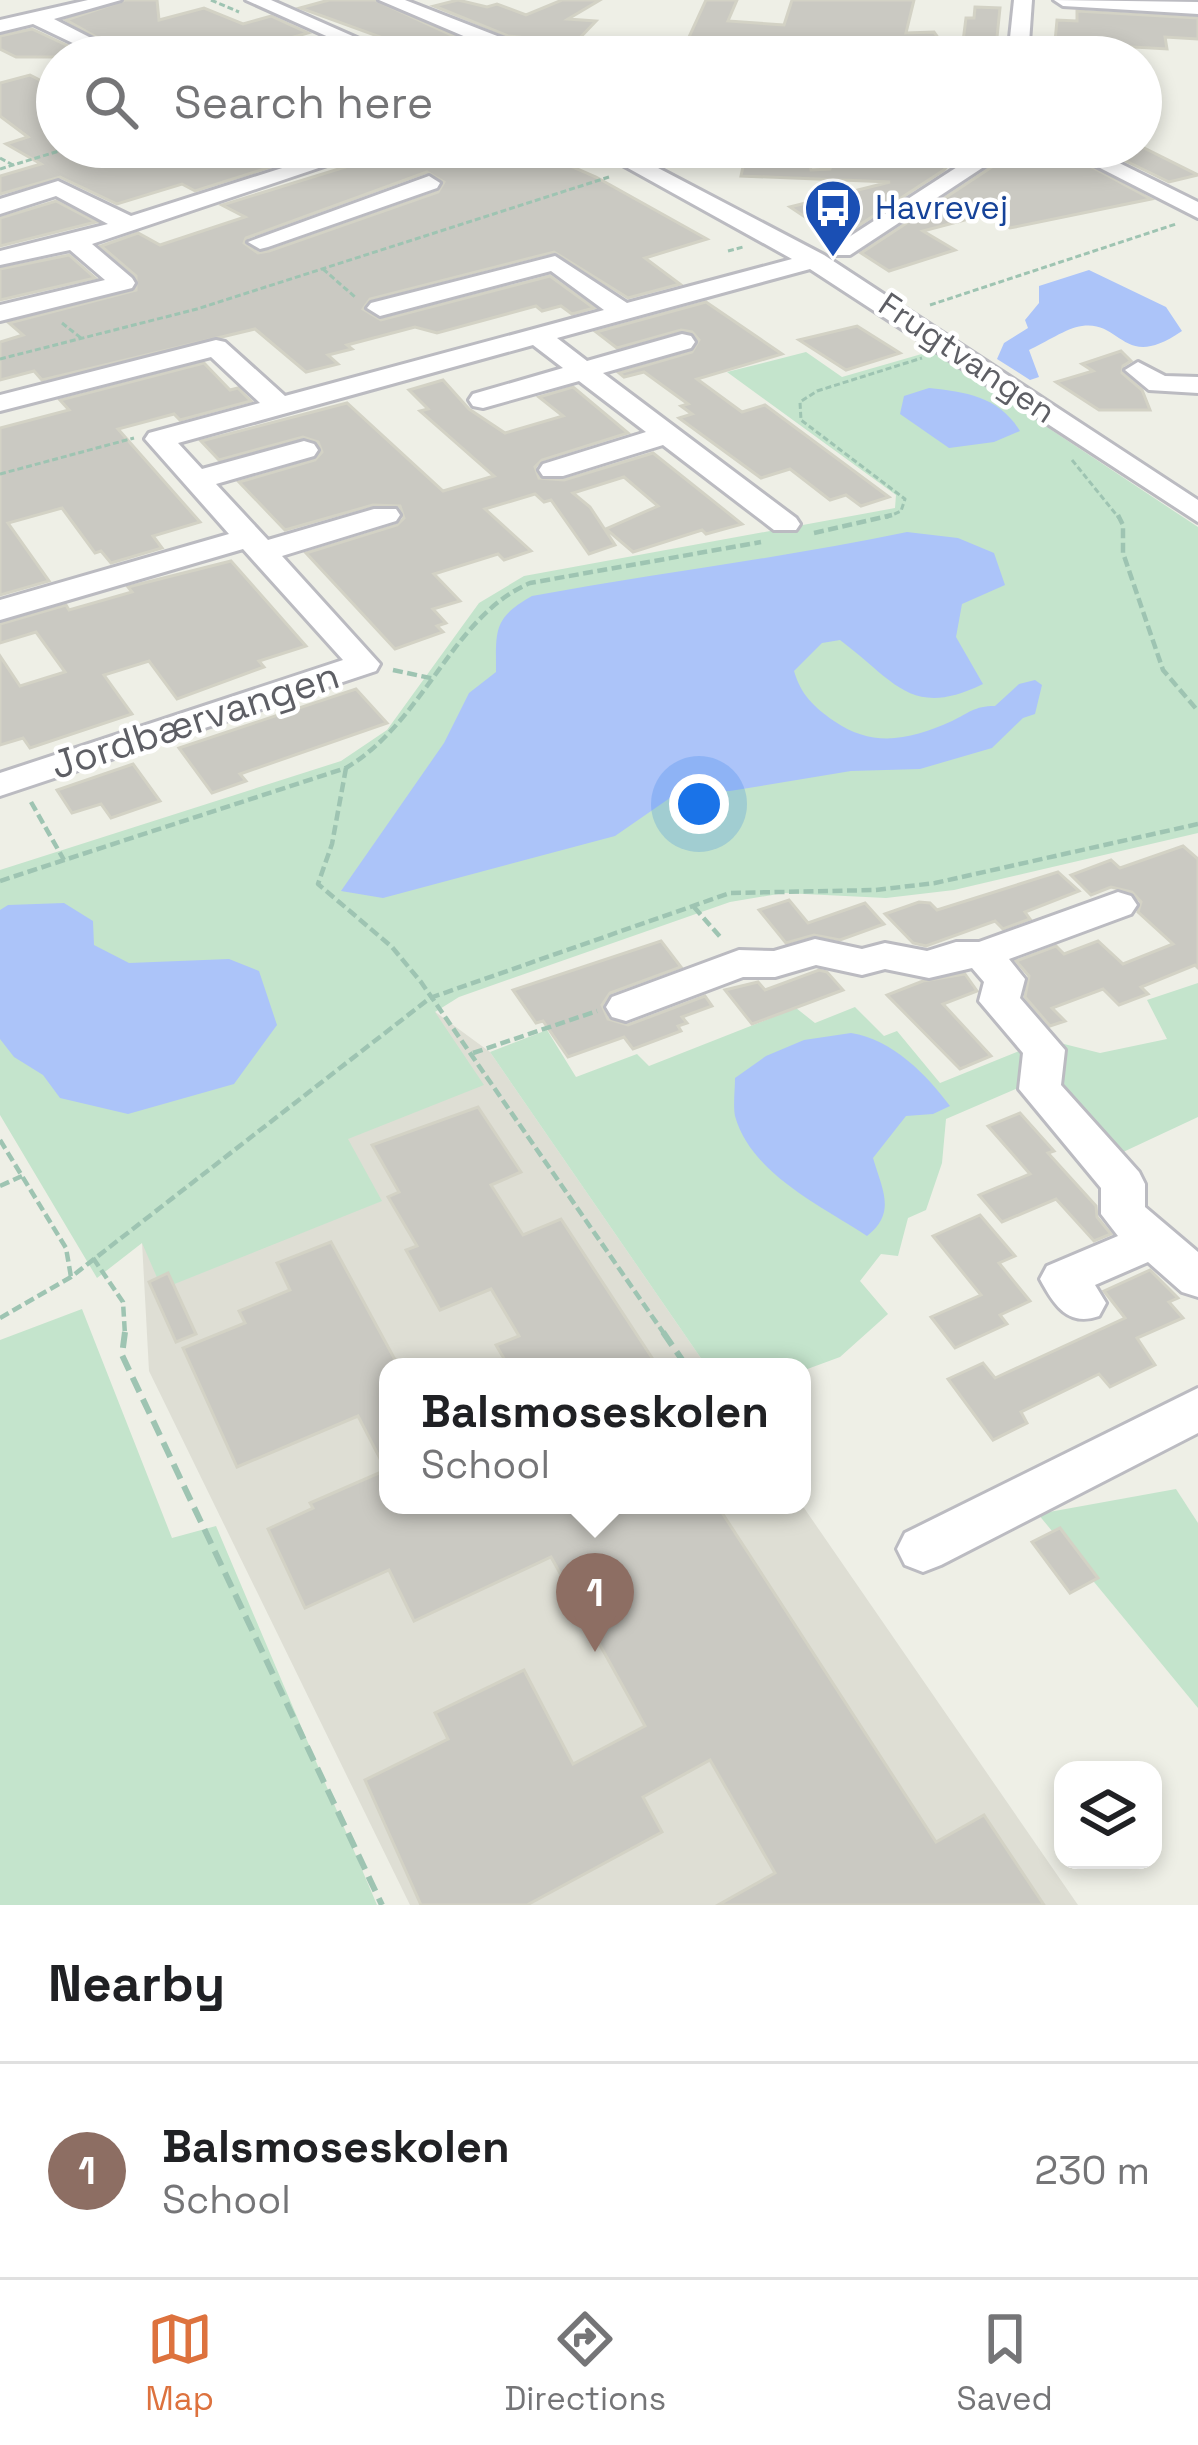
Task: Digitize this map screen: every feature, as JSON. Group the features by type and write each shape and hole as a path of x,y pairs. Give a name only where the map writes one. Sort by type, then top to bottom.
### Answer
{"street":[{"path":"0,26 112,0"},
{"path":"255,0 340,36"},
{"path":"388,0 480,36"},
{"path":"1020,36 1023,0"},
{"path":"1063,0 1198,8"},
{"path":"36,18 74,36"},
{"path":"0,258 75,242 304,168"},
{"path":"309,168 373,203"},
{"name":"Frugtvangen","path":"643,168 828,255 903,314 1198,513"},
{"path":"159,439 828,255 969,168"},
{"path":"1105,168 1187,217"},
{"path":"260,242 429,183"},
{"path":"0,207 58,188 129,224"},
{"path":"0,313 123,284 75,242"},
{"path":"380,308 555,263 623,312"},
{"path":"537,336 667,435 784,533"},
{"path":"483,400 682,342"},
{"path":"0,403 216,348 280,406"},
{"path":"1138,370 1159,384 1198,385"},
{"path":"553,470 667,435"},
{"name":"Jordbærvangen","path":"9,782 364,664 159,439"},
{"path":"196,480 304,450"},
{"path":"0,610 385,515"},
{"path":"626,1007 739,963 775,964 815,952 862,962 885,956 929,964 956,955 982,955 1118,905"},
{"path":"982,955 1005,979 999,1001 1044,1050 1040,1089 1123,1184 1123,1214 1198,1280"},
{"path":"1083,1304 1063,1280 1150,1242"},
{"path":"922,1549 1198,1409"}],"path":[{"path":"0,158 13,165"},
{"path":"0,169 36,158"},
{"path":"0,359 197,309 616,175"},
{"path":"903,314 1187,217"},
{"path":"323,269 365,305 380,308"},
{"path":"0,881 346,768 387,739 485,610 524,584 890,517 902,511 905,500 801,420 800,402 817,391 925,360"},
{"path":"0,474 136,437 159,439"},
{"path":"1070,458 1112,505 1123,525 1124,554 1163,670 1198,711"},
{"path":"364,664 436,679"},
{"path":"346,768 332,844 318,884 392,947 473,1053 681,1358"},
{"path":"9,782 64,860"},
{"path":"0,1318 71,1276 430,998 730,893 778,886 889,889 935,884 1198,824"},
{"path":"693,906 739,963"},
{"path":"473,1053 604,1008 626,1007"},
{"path":"0,1140 66,1248 71,1276"},
{"path":"0,1186 22,1176"},
{"path":"93,1258 121,1291 129,1310 122,1355 382,1905"}],"shaded area":[{"path":"434,1011 490,1052 701,1358 379,1358 379,1514 808,1514 1078,1905 410,1905 149,1371 142,1242"}],"green space":[{"path":"932,351 1198,527 1198,833 954,890 886,898 784,893 730,902 459,997 435,1012 484,1085 348,1139 382,1201 162,1289 142,1243 97,1278 0,1115 0,870 341,761 387,730 479,603 524,576 895,508 896,495 727,372 806,352 842,377"},
{"path":"1198,983 1198,1117 1121,1153 1057,1084 1060,1043 1100,1053 1167,1039 1147,1000"},
{"path":"855,1007 884,1036 897,1031 940,1083 1024,1049 1018,1088 946,1119 942,1163 926,1210 908,1218 898,1256 881,1254 860,1281 888,1314 840,1357 811,1368 811,1358 701,1358 490,1052 547,1030 576,1077 637,1054 649,1066 796,1008 815,1023"},
{"path":"82,1309 172,1538 216,1526 377,1905 0,1905 0,1340"},
{"path":"1176,1489 1198,1523 1198,1708 1038,1514"}],"water":[{"path":"1089,270 1166,307 1182,331 1147,347 1125,342 1095,326 1076,327 1029,350 1039,377 1030,380 997,359 1004,343 1028,328 1025,320 1039,303 1039,286"},
{"path":"929,388 981,398 1002,410 1020,431 994,442 949,448 900,414 904,396"},
{"path":"907,532 958,538 994,553 1005,585 962,604 956,637 983,684 958,694 921,697 891,682 840,640 822,643 794,671 797,679 820,711 849,730 877,738 921,733 995,706 1019,684 1035,680 1042,685 1035,714 1023,718 992,748 920,769 851,771 730,791 680,791 615,836 383,898 341,891 444,743 469,693 496,672 499,626 519,604 532,596"},
{"path":"64,903 93,921 94,945 129,963 229,959 259,971 277,1025 234,1084 128,1114 60,1098 43,1075 14,1057 0,1039 0,910 8,905"},
{"path":"851,1033 881,1043 907,1060 950,1106 933,1114 906,1116 873,1158 884,1209 867,1236 772,1172 743,1137 734,1112 735,1078 766,1056 804,1040"}],"building":[{"path":"125,0 157,0 159,20 204,8 243,24 271,16 308,33 95,36 66,20"},
{"path":"329,0 375,0 453,36 377,36 300,8"},
{"path":"458,0 487,7 497,4 526,15 562,0 600,0 568,19 596,21 582,36 508,36 434,6"},
{"path":"706,0 737,0 728,21 784,25 792,0 914,0 906,33 934,32 937,36 690,36"},
{"path":"975,7 1000,8 997,36 964,36 966,18 974,18"},
{"path":"1077,11 1198,18 1198,39 1165,37 1167,49 1162,49 1162,36 1056,36 1057,20 1077,21"},
{"path":"32,29 47,36 36,36 36,57 16,57 0,49 0,36"},
{"path":"30,75 36,78 36,161 6,144 28,137 0,116 0,83"},
{"path":"1162,157 1198,175 1169,182 1140,168 1162,168"},
{"path":"36,165 268,168 195,191 182,184 117,204 60,177 0,194 0,176"},
{"path":"342,168 575,168 707,239 645,258 680,284 628,298 554,252 370,299 363,309 381,320 550,276 594,308 572,314 561,306 542,311 536,306 437,333 415,327 347,345 352,349 328,355 338,364 306,372 255,329 42,380 34,371 0,380 0,342 23,335 9,323 136,290 136,276 101,246 138,233 160,245 245,217 222,205","holes":["427,172 444,182 438,192 269,251 258,253 244,243 246,238"]},
{"path":"743,168 946,168 838,239 790,207 890,182 741,176"},
{"path":"990,168 1094,168 1151,199 1010,228 991,213 923,231 955,250 889,271 861,253"},
{"path":"56,201 96,222 0,246 0,218"},
{"path":"69,255 95,278 0,300 0,269"},
{"path":"706,302 782,354 697,379 742,412 765,405 889,497 861,506 846,495 830,500 790,469 761,478 679,418 692,414 681,406 688,404 644,372 624,377 619,373 692,352 699,340 692,332 681,330 617,348 596,332"},
{"path":"857,326 900,353 846,370 799,340"},
{"path":"1121,351 1131,361 1122,373 1142,390 1150,410 1099,410 1056,382 1093,371 1082,364"},
{"path":"204,363 230,390 238,388 251,401 180,420 174,414 118,429 200,522 153,536 162,548 111,563 101,551 95,553 62,508 8,523 49,581 0,595 0,428 69,410 60,400"},
{"path":"443,380 469,409 505,433 563,416 539,397 573,387 628,433 542,460 535,467 539,478 564,480 653,453 742,524 706,534 702,530 633,552 606,529 658,506 624,477 573,493 590,507 615,545 589,554 551,500 544,502 535,494 485,509 531,551 504,560 498,554 434,574 460,601 433,609 446,623 437,626 443,632 395,649 306,553 397,525 404,518 400,506 373,505 285,530 239,482 315,460 322,452 318,442 303,437 219,460 201,441 347,403 443,491 494,476 420,411 428,409 409,390"},
{"path":"231,561 306,646 259,661 264,667 177,699 149,661 104,675 132,714 30,748 23,738 0,745 0,656 20,686 65,672 36,632 0,643 0,624 66,605 69,610 132,592 128,587"},
{"path":"356,689 387,723 240,774 246,781 212,793 179,748"},
{"path":"133,764 160,801 111,818 101,804 72,813 57,790"},
{"path":"1183,846 1198,859 1198,968 1195,965 1141,987 1148,994 1119,1005 1103,989 1052,1008 1065,1021 1050,1026 1025,997 1029,976 1016,961 1056,946 1064,954 1098,941 1123,964 1173,944 1138,912 1141,902 1132,892 1111,887 1091,895 1071,875 1111,860 1120,868"},
{"path":"1058,872 1079,891 1025,912 1030,919 1003,929 995,921 926,946 913,943 885,914 919,902 937,910"},
{"path":"789,900 808,923 865,903 884,924 840,940 814,935 786,943 759,910"},
{"path":"661,941 681,967 610,993 602,1005 608,1019 628,1025 705,996 712,1006 682,1017 687,1023 678,1026 681,1031 633,1049 624,1037 568,1057 513,990"},
{"path":"819,970 843,990 752,1024 725,990 758,982 765,990"},
{"path":"965,974 977,991 943,1004 991,1056 960,1069 887,995 923,981"},
{"path":"478,1107 521,1172 491,1185 523,1235 561,1219 652,1358 504,1358 496,1345 519,1336 491,1289 440,1310 406,1250 417,1246 388,1197 399,1192 372,1145"},
{"path":"1020,1113 1054,1151 1048,1153 1096,1206 1097,1217 1111,1234 1094,1241 1056,1199 1002,1222 979,1195 1030,1174 988,1126"},
{"path":"980,1215 1015,1256 999,1263 1030,1301 1000,1315 1007,1324 955,1348 931,1317 981,1295 933,1236"},
{"path":"331,1242 394,1358 379,1358 379,1456 358,1416 237,1467 183,1348 245,1323 239,1311 290,1290 277,1263"},
{"path":"1150,1270 1178,1298 1169,1302 1183,1318 1137,1338 1155,1365 1110,1387 1099,1374 1021,1412 1027,1423 993,1440 948,1379 983,1363 995,1378 1125,1318 1104,1291"},
{"path":"168,1273 196,1334 176,1342 149,1282"},
{"path":"379,1473 379,1514 723,1514 936,1842 984,1815 1044,1905 718,1905 775,1873 710,1760 643,1797 662,1832 527,1905 421,1905 365,1780 448,1739 435,1713 524,1670 573,1764 645,1726 551,1557 414,1621 389,1570 305,1608 268,1529 313,1508 310,1503"},
{"path":"1060,1528 1098,1578 1070,1593 1032,1542"}],"place":[{"name":"Havrevej","path":"833,259"},
{"name":"Balsmoseskolen","path":"595,1652"}]}
